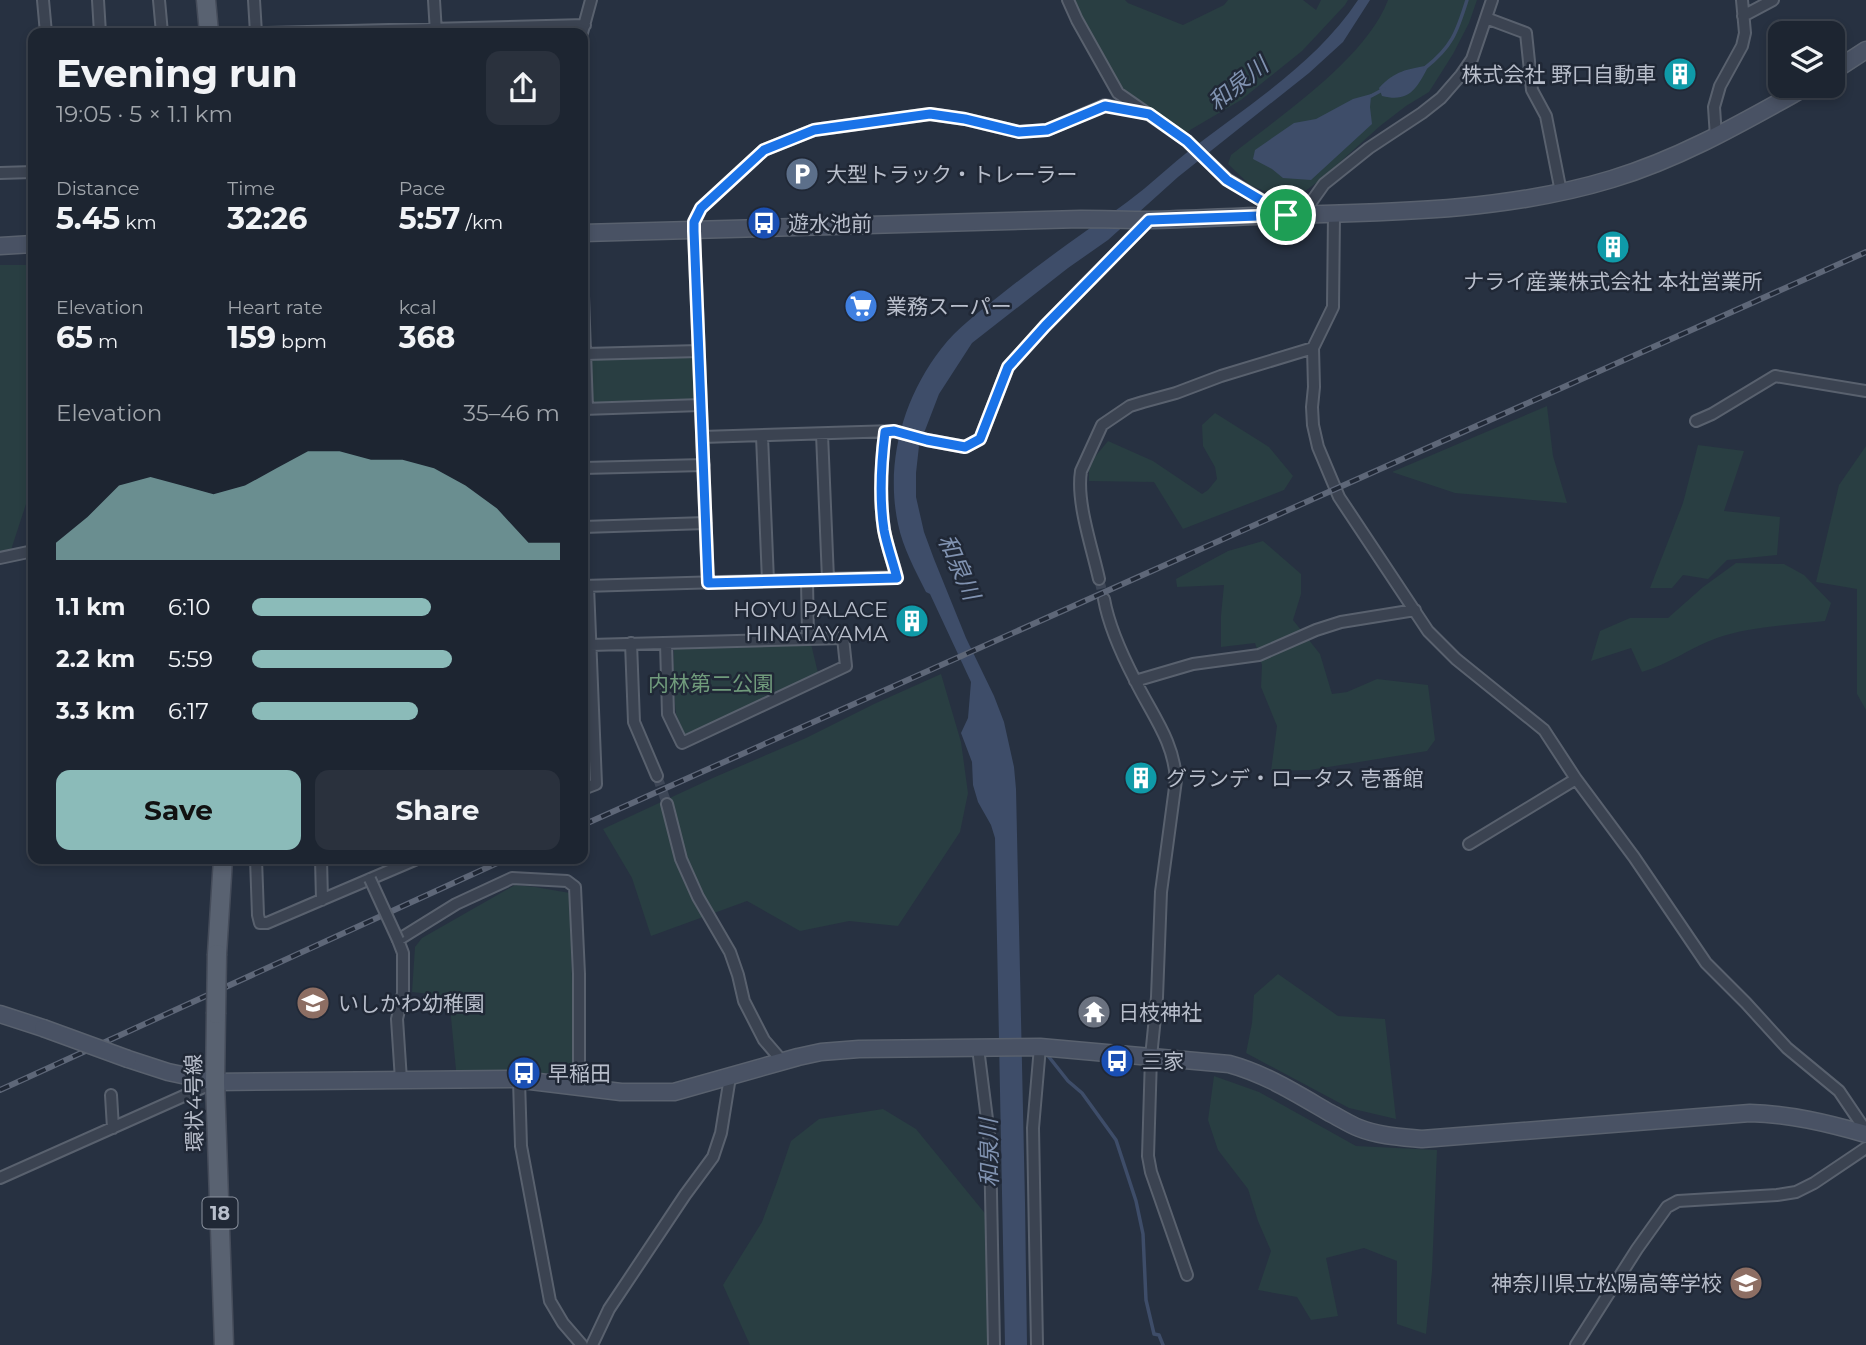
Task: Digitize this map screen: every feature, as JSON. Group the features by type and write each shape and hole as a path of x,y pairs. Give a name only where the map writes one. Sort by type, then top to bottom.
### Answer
{"main road":[{"path":"206,0 209,28"},
{"name":"環状4号線","path":"223,864 217,954 215,1082 224,1345"}],"street":[{"path":"43,0 46,28"},
{"path":"98,0 100,28"},
{"path":"159,0 162,28"},
{"path":"254,0 256,28"},
{"path":"434,0 436,28"},
{"path":"583,28 591,0"},
{"path":"1068,0 1118,93 1187,141 1227,180 1294,215"},
{"path":"1294,215 1324,184 1369,148 1441,98 1472,59 1492,0"},
{"path":"1716,137 1714,107 1720,86 1742,46 1745,33 1742,0"},
{"path":"1743,16 1773,0"},
{"path":"1486,18 1526,33 1532,90 1546,116 1561,192"},
{"path":"1845,64 1866,50"},
{"path":"588,233 1334,214 1424,210 1513,201 1613,178 1672,156 1716,137 1786,98"},
{"path":"708,583 694,231 694,222 701,208 764,150 814,130 930,114 1019,132 1047,130 1105,106 1149,114"},
{"path":"0,173 28,172"},
{"path":"1334,214 1333,307 1313,348 1312,407 1318,447 1339,497 1428,631 1457,659 1544,730 1706,963 1787,1048 1839,1091 1866,1133"},
{"path":"702,438 898,432 965,447 980,439 1008,367 1142,220"},
{"path":"0,246 28,244"},
{"path":"1100,579 1080,497 1079,479 1102,425 1116,414 1143,401 1161,398 1221,376 1313,348"},
{"path":"588,354 699,351"},
{"path":"1696,421 1775,376 1866,391"},
{"path":"588,408 701,405"},
{"path":"588,586 897,578 884,532 882,509 885,432"},
{"path":"822,434 828,579"},
{"path":"762,436 768,581"},
{"path":"588,468 704,465"},
{"path":"588,527 706,523"},
{"path":"0,558 28,552"},
{"path":"807,580 808,639"},
{"path":"1104,599 1111,626 1135,681 1165,734 1175,763 1176,780 1161,892 1157,997 1151,1057 1149,1156 1151,1172 1187,1275"},
{"path":"1135,681 1193,664 1259,654 1341,622 1415,610"},
{"path":"588,621 596,784 588,787"},
{"path":"590,645 843,638 847,670 682,743 668,714 666,643"},
{"path":"631,643 634,722 657,776"},
{"path":"1469,845 1576,779"},
{"path":"667,804 681,859 698,897 730,952 744,1002 764,1040 783,1062"},
{"path":"256,864 260,923 267,923 406,864"},
{"path":"321,864 322,900"},
{"path":"398,940 456,904 512,878 567,881 575,887 579,974 579,1088"},
{"path":"369,880 404,953 402,993 397,1019 401,1080"},
{"path":"0,1014 168,1072 215,1082 519,1080 621,1092 674,1092 821,1052 859,1049 1040,1047 1229,1064 1252,1070 1359,1128 1399,1137 1422,1139 1750,1113 1777,1114 1819,1121 1866,1133"},
{"path":"1037,1345 1033,1128 1040,1047"},
{"path":"978,1048 990,1143 994,1345"},
{"path":"592,1345 614,1301 713,1157 721,1133 730,1077"},
{"path":"519,1080 521,1146 550,1301 563,1323 582,1345"},
{"path":"0,1178 215,1082"},
{"path":"111,1095 113,1128"},
{"path":"1576,1345 1667,1207 1686,1200 1796,1192 1866,1148"}],"green space":[{"path":"1073,0 1125,0 1183,25 1224,5 1228,0 1303,0 1316,10 1321,0 1348,0 1302,51 1241,100 1185,133 1125,96 1092,40"},
{"path":"1388,0 1477,0 1453,54 1429,92 1380,126 1305,191 1274,195 1250,185 1228,164 1231,155 1342,65 1377,22"},
{"path":"0,265 28,265 28,495 11,550 0,551"},
{"path":"695,357 696,400 592,404 590,360"},
{"path":"1547,406 1553,456 1567,503 1455,493 1392,472"},
{"path":"1215,413 1269,447 1293,476 1284,490 1183,529 1154,482 1089,481 1089,464 1108,441 1153,461 1202,494 1217,479 1215,467 1203,446 1202,425"},
{"path":"1698,445 1744,451 1724,511 1780,517 1777,555 1727,560 1708,579 1683,575 1672,588 1650,588 1683,503"},
{"path":"1866,446 1866,710 1857,694 1857,589 1816,582 1839,485"},
{"path":"1263,541 1301,574 1301,594 1293,620 1320,654 1332,694 1347,692 1377,679 1428,685 1435,740 1427,751 1310,770 1271,771 1277,726 1261,687 1262,665 1255,643 1221,647 1224,585 1177,587 1176,579 1228,551"},
{"path":"1736,563 1784,564 1804,575 1831,603 1825,621 1771,626 1730,634 1642,672 1631,648 1591,661 1600,631 1630,618 1668,618"},
{"name":"内林第二公園","path":"811,644 818,673 685,736 676,714 674,648"},
{"path":"941,674 961,742 968,793 960,832 898,926 849,921 800,931 747,901 651,936 632,878 603,829"},
{"path":"515,885 570,893 574,1073 456,1070 449,996 412,992 415,947 422,938"},
{"path":"1278,974 1338,1016 1385,1019 1396,1119 1349,1108 1246,1053 1254,995"},
{"path":"1214,1076 1259,1092 1356,1146 1437,1150 1432,1271 1426,1334 1397,1324 1397,1261 1364,1248 1326,1258 1338,1316 1311,1320 1297,1297 1258,1290 1271,1251 1248,1189 1218,1150 1208,1120"},
{"path":"883,1109 916,1129 988,1217 993,1345 750,1345 723,1285 762,1222 791,1141 819,1119"}],"water":[{"path":"1358,0 1370,0 1343,42 1309,73 1178,177 1108,240 972,343 939,394 919,446 916,497 924,532 966,638 1004,722 1014,767 1027,1345 1005,1345 995,838 978,802 973,785 972,762 961,733 968,718 971,682 930,594 926,592 914,567 898,524 894,478 900,432 916,388 941,349 961,327 1028,273 1128,202 1185,154 1278,84 1321,45"},
{"path":"1429,65 1421,81 1411,92 1392,98 1382,96 1379,88 1391,78 1402,72"},
{"path":"1375,93 1371,96 1372,124 1311,180 1283,178 1253,159 1255,150 1294,123 1316,119 1353,99"}],"waterway":[{"path":"1425,68 1442,53 1452,38 1467,0"},
{"path":"1371,96 1384,89"},
{"path":"1049,1057 1068,1081 1082,1093 1116,1140 1136,1201 1143,1234 1146,1300 1154,1334 1159,1335 1163,1345"}],"tunnel":[{"path":"1099,579 1104,599"},
{"path":"657,776 667,804"}],"railway":[{"path":"588,823 1866,252"},
{"path":"0,1090 495,864"}],"place":[{"name":"株式会社 野口自動車","path":"1680,74"},
{"name":"大型トラック・トレーラー","path":"802,174"},
{"name":"遊水池前","path":"764,223"},
{"name":"ナライ産業株式会社 本社営業所","path":"1613,247"},
{"name":"業務スーパー","path":"861,306"},
{"name":"HOYU PALACE HINATAYAMA","path":"912,621"},
{"name":"グランデ・ロータス 壱番館","path":"1141,778"},
{"name":"いしかわ幼稚園","path":"313,1003"},
{"name":"日枝神社","path":"1094,1012"},
{"name":"三家","path":"1117,1061"},
{"name":"早稲田","path":"524,1073"},
{"name":"神奈川県立松陽高等学校","path":"1746,1283"}],"route":[{"path":"1105,106 1149,114 1187,141 1227,180 1286,215 1149,220 1008,367 980,439 965,447 894,431 885,432 882,509 884,532 897,578 708,583 694,222 701,208 764,150 814,130 930,114 1019,132 1047,130 1105,106"}],"water label":[{"name":"和泉川","path":"1238,84"},
{"name":"和泉川","path":"959,567"},
{"name":"和泉川","path":"989,1153"}]}
